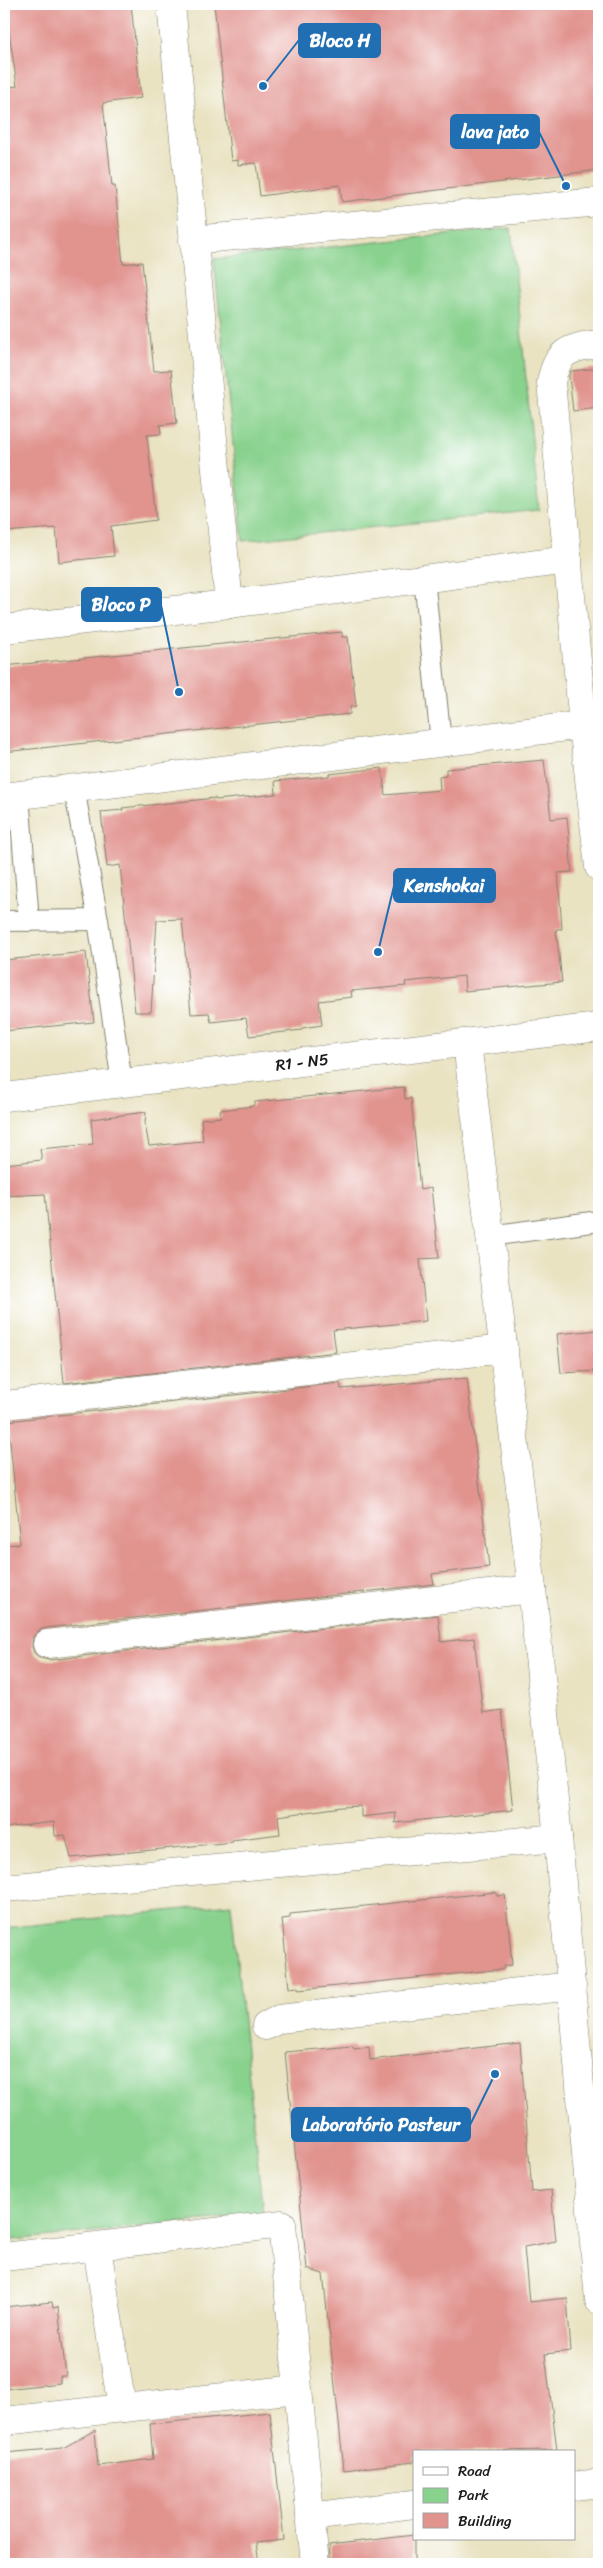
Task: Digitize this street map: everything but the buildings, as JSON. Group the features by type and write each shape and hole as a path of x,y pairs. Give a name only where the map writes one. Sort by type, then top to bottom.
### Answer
{"street":[{"path":"172,4 229,604"},
{"path":"193,240 599,202"},
{"path":"599,344 576,346 566,352 554,365 551,382 583,725 599,859"},
{"path":"4,629 229,604 568,560"},
{"path":"11,796 583,725"},
{"name":"R1 - N5","path":"4,1096 599,1027"},
{"path":"467,1043 532,1589 572,1986 599,2300"},
{"path":"14,1404 504,1349"},
{"path":"47,1644 532,1589"},
{"path":"4,1888 558,1838"},
{"path":"266,2026 279,2019 572,1986"},
{"path":"4,2258 282,2224 315,2564"},
{"path":"97,2247 122,2408"},
{"path":"4,2421 297,2389"},
{"path":"576,2486 599,2483"},
{"path":"310,2517 413,2504"}],"lane":[{"path":"424,578 441,742"},
{"path":"74,788 98,920 122,1083"},
{"path":"11,796 30,921"},
{"path":"4,921 98,920"},
{"path":"490,1236 599,1221"}],"green space":[{"path":"511,228 539,510 243,541 214,259"},
{"path":"231,1904 263,2214 4,2241 4,1928"}],"place":[{"name":"Bloco H","path":"263,86"},
{"name":"lava jato","path":"566,186"},
{"name":"Bloco P","path":"179,692"},
{"name":"Kenshokai","path":"378,952"},
{"name":"Laboratório Pasteur","path":"495,2074"}]}
